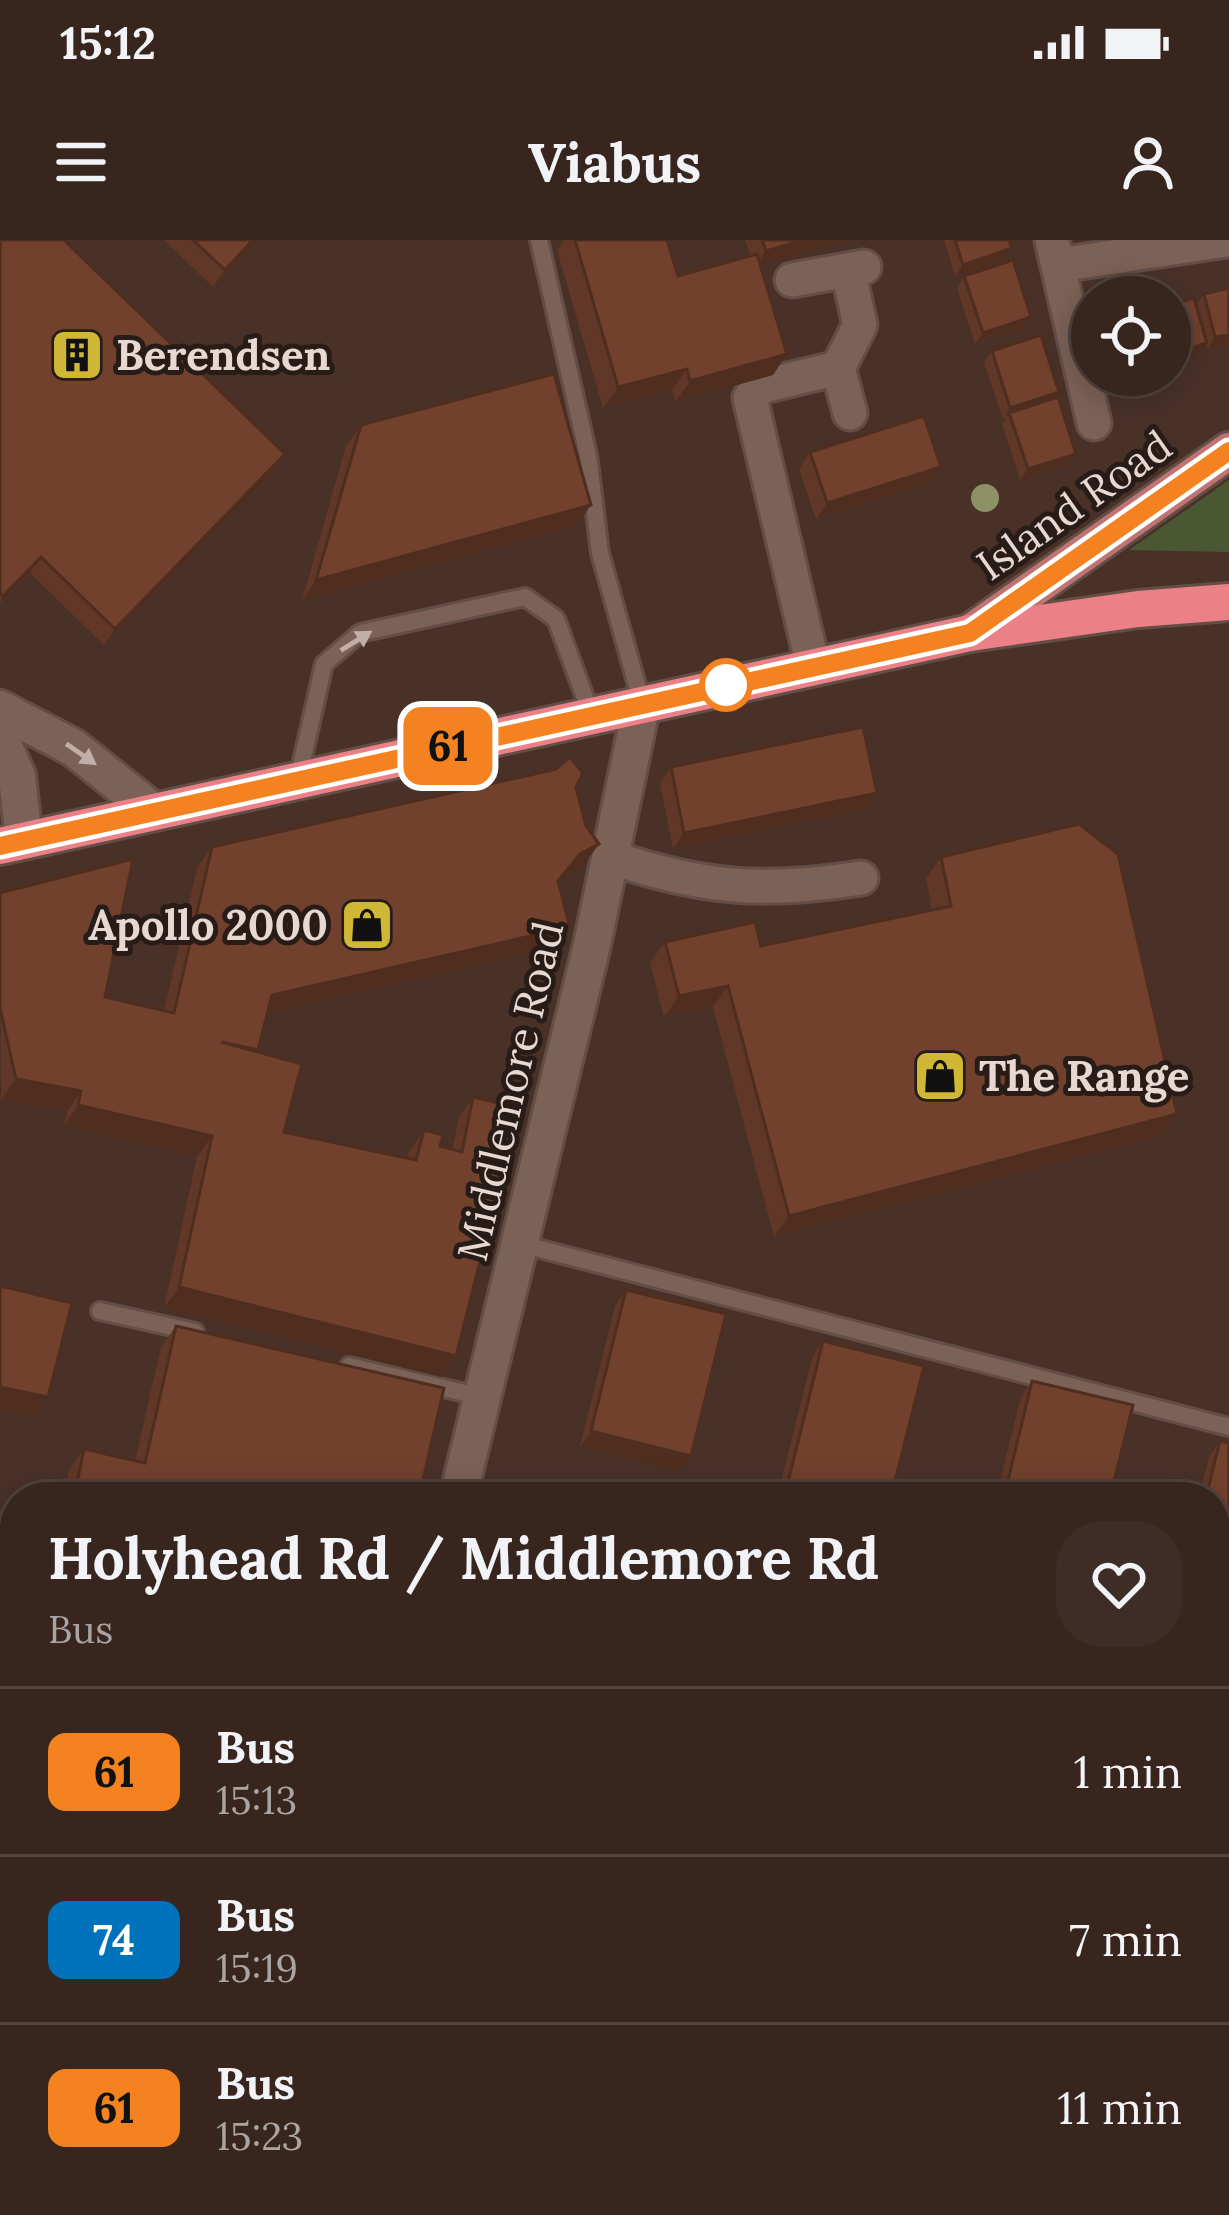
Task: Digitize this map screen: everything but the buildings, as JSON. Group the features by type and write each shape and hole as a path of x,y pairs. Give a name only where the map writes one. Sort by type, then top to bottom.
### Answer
{"highway":[{"path":"12,843 970,633 1229,602"}],"main road":[{"name":"Island Road","path":"970,633 1229,451"}],"street":[{"path":"1094,423 1056,252 1226,240"},
{"path":"792,280 856,268 860,325 838,368 850,412"},
{"path":"813,666 750,398 763,386 838,368"},
{"name":"Middlemore Road","path":"462,1482 521,1244 642,704"},
{"path":"0,709 74,748 154,812"},
{"path":"0,738 17,776 12,843"},
{"path":"610,857 659,874 761,891 861,878"}],"lane":[{"path":"539,240 588,455 601,553 642,704"},
{"path":"298,780 324,664 360,633 525,597 556,620 591,714"},
{"path":"521,1244 1168,1407 1229,1427"},
{"path":"100,1311 213,1336"},
{"path":"326,1361 483,1397"}],"green space":[{"path":"1229,480 1229,552 1129,550"}],"bus line":[{"name":"61","path":"0,846 970,633 1229,451"}],"place":[{"name":"Berendsen","path":"77,355"},
{"name":"Apollo 2000","path":"367,925"},
{"name":"The Range","path":"940,1076"}]}
